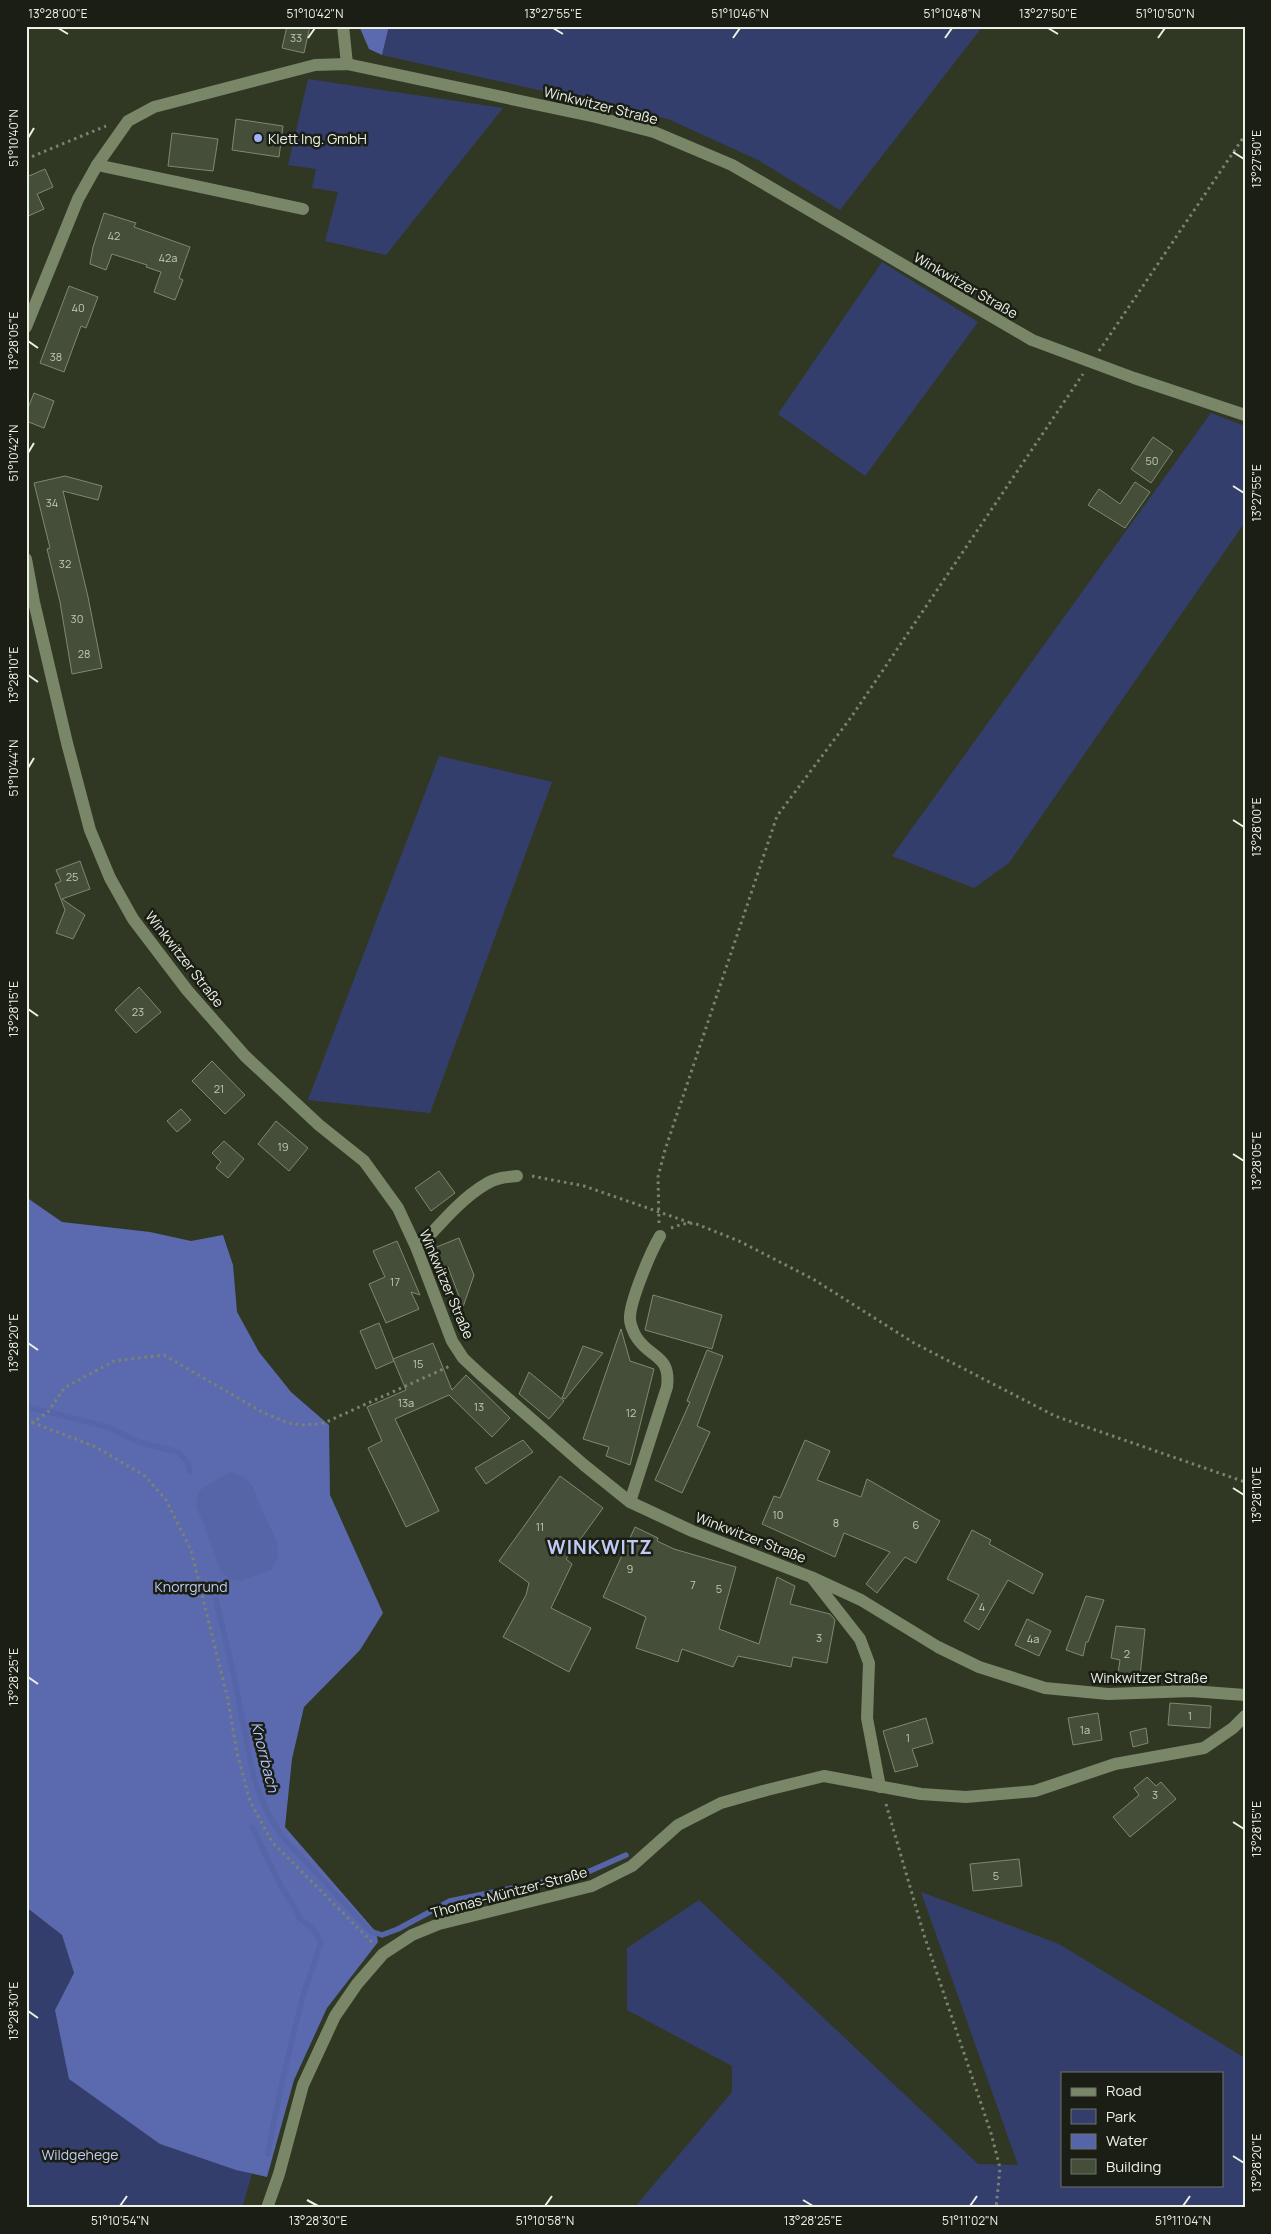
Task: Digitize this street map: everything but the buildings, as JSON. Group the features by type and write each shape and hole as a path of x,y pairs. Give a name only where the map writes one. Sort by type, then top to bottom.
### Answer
{"street":[{"path":"343,26 347,64"},
{"name":"Winkwitzer Straße","path":"26,327 78,199 97,165 128,122 163,104 315,65 347,64 586,115 654,132 732,165 1032,340 1245,415"},
{"path":"97,165 303,208"},
{"name":"Winkwitzer Straße","path":"26,559 34,602 71,760 90,830 110,878 133,919 181,982 245,1056 320,1125 364,1161 398,1208 417,1249 452,1341 463,1358 584,1465 630,1502 692,1531 811,1577 861,1600 938,1647 979,1667 1045,1688 1108,1694 1191,1691 1245,1695"},
{"path":"417,1249 464,1202 487,1183 517,1176"},
{"path":"630,1502 667,1387 666,1365 637,1337 630,1320 646,1264 660,1236"},
{"path":"811,1577 860,1639 869,1663 868,1718 880,1787"},
{"name":"Thomas-Müntzer-Straße","path":"268,2208 303,2085 335,2016 357,1984 383,1954 412,1935 439,1924 592,1886 632,1866 678,1825 722,1803 824,1776 921,1794 966,1797 1034,1791 1115,1764 1204,1748 1233,1728 1245,1716"}],"path":[{"path":"26,159 102,126 128,122"},
{"path":"660,1236 658,1177 665,1150 777,816 852,716 1245,135"},
{"path":"517,1176 531,1176 584,1186 739,1241 813,1279 914,1343 1055,1416 1245,1482"},
{"path":"660,1236 672,1227 694,1224"},
{"path":"26,1428 48,1412 64,1388 114,1361 164,1356 264,1413 288,1423 304,1425 324,1423 463,1358"},
{"path":"26,1420 96,1447 145,1476 166,1500 191,1550 228,1700 237,1753 250,1801 272,1842 383,1954"},
{"path":"880,1787 891,1815 924,1935 991,2132 1000,2168 996,2208"}],"green space":[{"path":"359,26 389,26 382,55 369,49"},
{"path":"389,26 983,26 840,210 758,160 668,119 382,55"},
{"path":"308,79 503,108 386,255 325,241 338,192 312,188 316,169 288,165"},
{"path":"882,262 978,322 865,476 778,414"},
{"path":"1211,413 1245,426 1245,522 1009,863 974,888 892,856"},
{"path":"439,756 552,782 430,1113 308,1100"},
{"name":"Knorrgrund","path":"26,1197 62,1222 150,1232 191,1241 223,1235 233,1265 237,1312 259,1352 291,1392 329,1425 330,1495 383,1613 360,1650 304,1707 292,1759 285,1827 376,1932 378,1942 327,2008 294,2080 267,2177 236,2170 160,2144 69,2079 55,2010 74,1973 62,1935 26,1907"},
{"path":"921,1892 1059,1944 1245,2058 1245,2208 634,2208 732,2092 732,2066 627,2010 627,1948 699,1900 978,2164 1018,2165"},
{"name":"Wildgehege","path":"26,1907 62,1935 74,1973 55,2010 160,2144 252,2174 242,2208 26,2208"}],"water":[{"path":"229,1472 245,1477 253,1487 277,1542 278,1557 271,1570 240,1581 228,1579 220,1571 204,1524 196,1507 199,1491"}],"waterway":[{"name":"Knorrbach","path":"26,1404 32,1408 108,1427 138,1442 178,1452 188,1463 190,1472"},
{"name":"Knorrbach","path":"216,1600 233,1671 254,1778 267,1812 281,1835 370,1931 382,1935 398,1929 450,1901 513,1888"},
{"path":"252,1827 299,1918 313,1929 321,1942 297,2019 268,2154"},
{"path":"535,1884 590,1871 626,1855"}],"place":[{"name":"Klett Ing. GmbH","path":"258,138"}],"district":[{"name":"WINKWITZ","path":"600,1547"}]}
